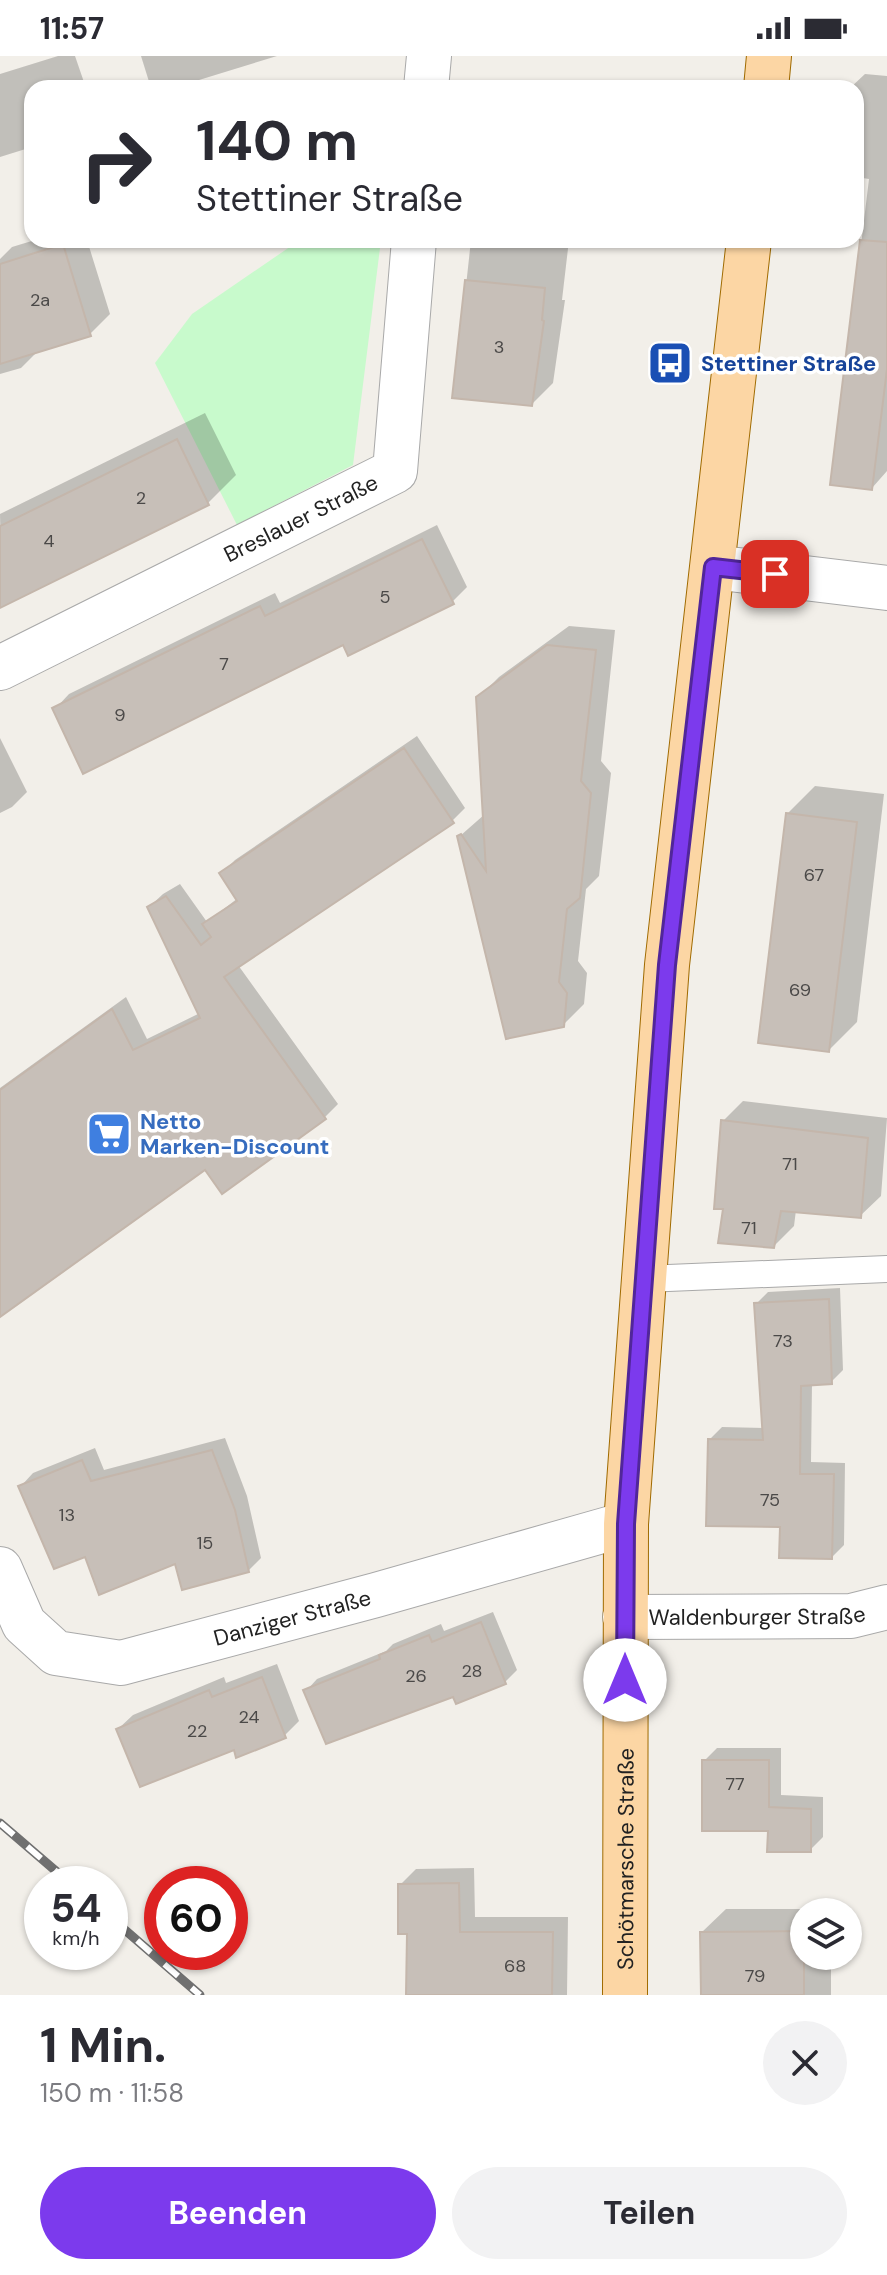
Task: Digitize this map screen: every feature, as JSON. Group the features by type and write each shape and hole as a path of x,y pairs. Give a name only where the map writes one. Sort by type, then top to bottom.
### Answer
{"main road":[{"path":"767,80 769,56"},
{"name":"Schötmarsche Straße","path":"625,1995 626,1524 667,965 748,248"}],"street":[{"path":"427,80 429,56"},
{"name":"Breslauer Straße","path":"0,668 395,471 413,248"},
{"path":"713,567 887,588"},
{"name":"Danziger Straße","path":"0,1569 24,1624 56,1653 121,1663 626,1524"},
{"name":"Waldenburger Straße","path":"625,1617 851,1616 887,1607"}],"lane":[{"path":"644,1279 887,1269"}],"green space":[{"path":"288,248 380,248 353,465 237,525 155,363 192,314"}],"building":[{"path":"864,240 887,242 887,369 872,490 830,485 859,248 864,248"},
{"path":"50,248 64,248 91,336 0,364 0,264"},
{"path":"465,280 545,288 544,321 532,406 452,398"},
{"path":"177,439 209,505 0,608 0,526"},
{"path":"422,539 454,604 348,656 343,645 83,774 52,708 260,606 265,616"},
{"path":"547,645 596,650 581,781 591,793 580,898 567,909 559,982 567,993 564,1027 506,1039 457,836 461,834 486,871 476,697"},
{"path":"404,748 454,823 224,977 326,1119 222,1194 205,1170 0,1317 0,1090 112,1009 133,1050 200,1018 147,907 166,896 201,945 211,937 202,924 237,901 219,873"},
{"path":"786,813 857,822 829,1052 758,1043"},
{"path":"721,1120 868,1138 861,1218 781,1211 774,1248 718,1243 723,1209 714,1209"},
{"path":"829,1299 832,1384 801,1386 800,1474 834,1474 832,1559 779,1558 780,1527 706,1526 708,1439 763,1440 754,1303"},
{"path":"212,1450 235,1510 249,1572 182,1590 175,1564 99,1595 85,1557 54,1569 18,1486 82,1460 91,1481"},
{"path":"481,1622 506,1684 456,1704 453,1697 326,1744 303,1690 429,1635 432,1642"},
{"path":"262,1677 286,1738 236,1758 234,1750 140,1787 116,1729 209,1690 212,1697"},
{"path":"702,1760 769,1760 769,1807 811,1809 811,1852 767,1852 768,1831 702,1831"},
{"path":"459,1883 460,1932 553,1932 552,1995 406,1995 407,1934 398,1934 398,1884"},
{"path":"790,1931 790,1970 804,1970 804,1995 701,1995 700,1932"}],"railway":[{"path":"0,1823 50,1866"},
{"path":"128,1933 200,1995"}],"place":[{"name":"Stettiner Straße","path":"670,363"},
{"name":"Netto Marken-Discount","path":"109,1134"}],"route":[{"path":"625,1680 626,1524 667,965 713,567 775,574"}]}
